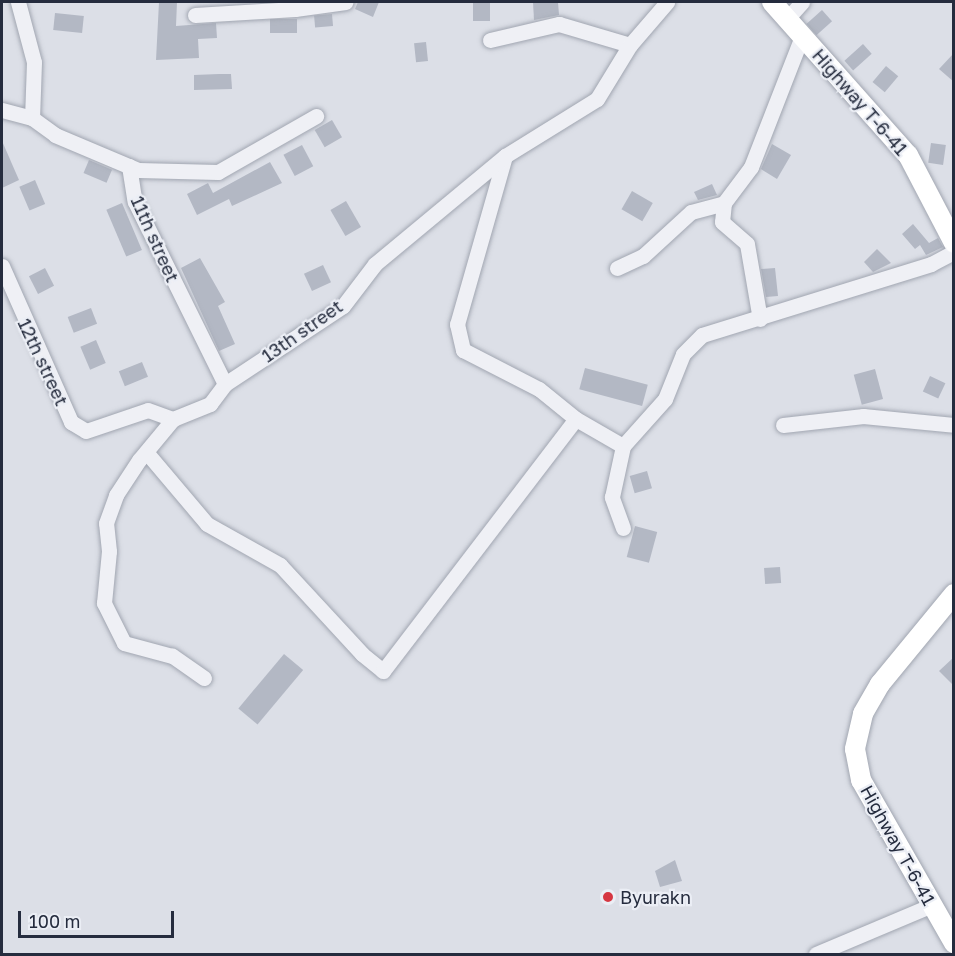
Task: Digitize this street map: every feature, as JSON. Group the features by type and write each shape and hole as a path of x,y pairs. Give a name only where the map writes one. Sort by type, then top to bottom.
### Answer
{"main road":[{"name":"Highway T-6-41","path":"772,2 908,155 954,243"},
{"name":"Highway T-6-41","path":"954,594 880,684 863,714 855,749 861,780 954,943"}],"street":[{"path":"18,2 34,62 32,118"},
{"path":"195,15 295,9 346,2"},
{"name":"13th street","path":"173,419 210,404 225,384 343,306 375,264 505,156 597,99 630,45 667,2"},
{"path":"786,20 802,2"},
{"path":"490,40 559,24 630,45"},
{"path":"760,319 747,244 722,222 724,203 751,167 802,36"},
{"path":"2,110 32,118 55,135 138,170 218,172 315,116"},
{"path":"505,156 457,324 463,350 539,389 576,419 623,446"},
{"name":"11th street","path":"129,166 135,202 225,384"},
{"path":"617,268 644,256 691,212 724,203"},
{"path":"622,528 612,497 623,446 665,399 683,354 702,335 760,319 931,264 954,252"},
{"name":"12th street","path":"2,266 71,422 86,431 148,410 173,419"},
{"path":"783,425 863,416 954,424"},
{"path":"173,419 116,495 106,523 109,551 104,603 124,643 172,656 204,678"},
{"path":"147,453 207,524 280,565 362,654 383,670 576,419"},
{"path":"816,954 932,905"}],"building":[{"path":"159,2 177,2 176,26 216,23 217,38 198,39 199,58 156,60"},
{"path":"358,2 379,2 373,17 355,9"},
{"path":"473,2 490,2 490,21 473,21"},
{"path":"533,2 558,2 559,15 534,20"},
{"path":"822,10 832,21 816,35 806,24"},
{"path":"55,13 84,16 82,33 53,30"},
{"path":"332,14 333,26 315,28 314,16"},
{"path":"270,19 297,19 297,33 270,33"},
{"path":"426,42 428,61 416,62 414,43"},
{"path":"863,44 872,54 853,70 844,61"},
{"path":"954,53 954,82 939,69"},
{"path":"886,66 898,76 885,92 873,82"},
{"path":"231,74 232,89 194,90 194,75"},
{"path":"332,120 342,137 325,147 315,130"},
{"path":"2,141 19,180 2,188"},
{"path":"931,143 946,145 943,165 928,163"},
{"path":"772,144 791,155 777,179 761,169"},
{"path":"302,145 313,166 295,176 283,155"},
{"path":"89,160 112,170 107,183 84,173"},
{"path":"270,162 282,183 232,206 229,199 197,215 187,194 208,183 213,193"},
{"path":"35,180 45,204 30,211 19,187"},
{"path":"712,184 717,195 698,200 694,192"},
{"path":"632,191 653,203 642,221 622,209"},
{"path":"346,201 361,227 345,236 330,210"},
{"path":"122,203 142,250 126,257 106,210"},
{"path":"913,224 929,243 938,238 943,247 926,255 920,245 915,249 902,234"},
{"path":"877,249 891,263 873,272 864,262"},
{"path":"200,258 225,302 218,306 235,344 219,351 181,268"},
{"path":"323,265 331,282 312,291 304,274"},
{"path":"45,268 54,286 38,294 29,276"},
{"path":"775,268 778,296 766,297 761,269"},
{"path":"91,308 97,324 74,333 68,317"},
{"path":"96,340 106,363 90,370 80,347"},
{"path":"142,362 148,377 125,386 119,371"},
{"path":"585,368 648,385 642,406 579,389"},
{"path":"875,369 883,399 862,405 854,375"},
{"path":"930,376 945,383 938,399 923,391"},
{"path":"647,471 652,488 635,493 630,476"},
{"path":"635,526 657,532 649,563 627,557"},
{"path":"780,567 781,583 765,584 764,568"},
{"path":"284,654 303,670 258,724 238,708"},
{"path":"954,657 954,686 939,671"},
{"path":"675,860 682,881 660,887 655,871"}],"place":[{"name":"Byurakn","path":"608,897"}]}
